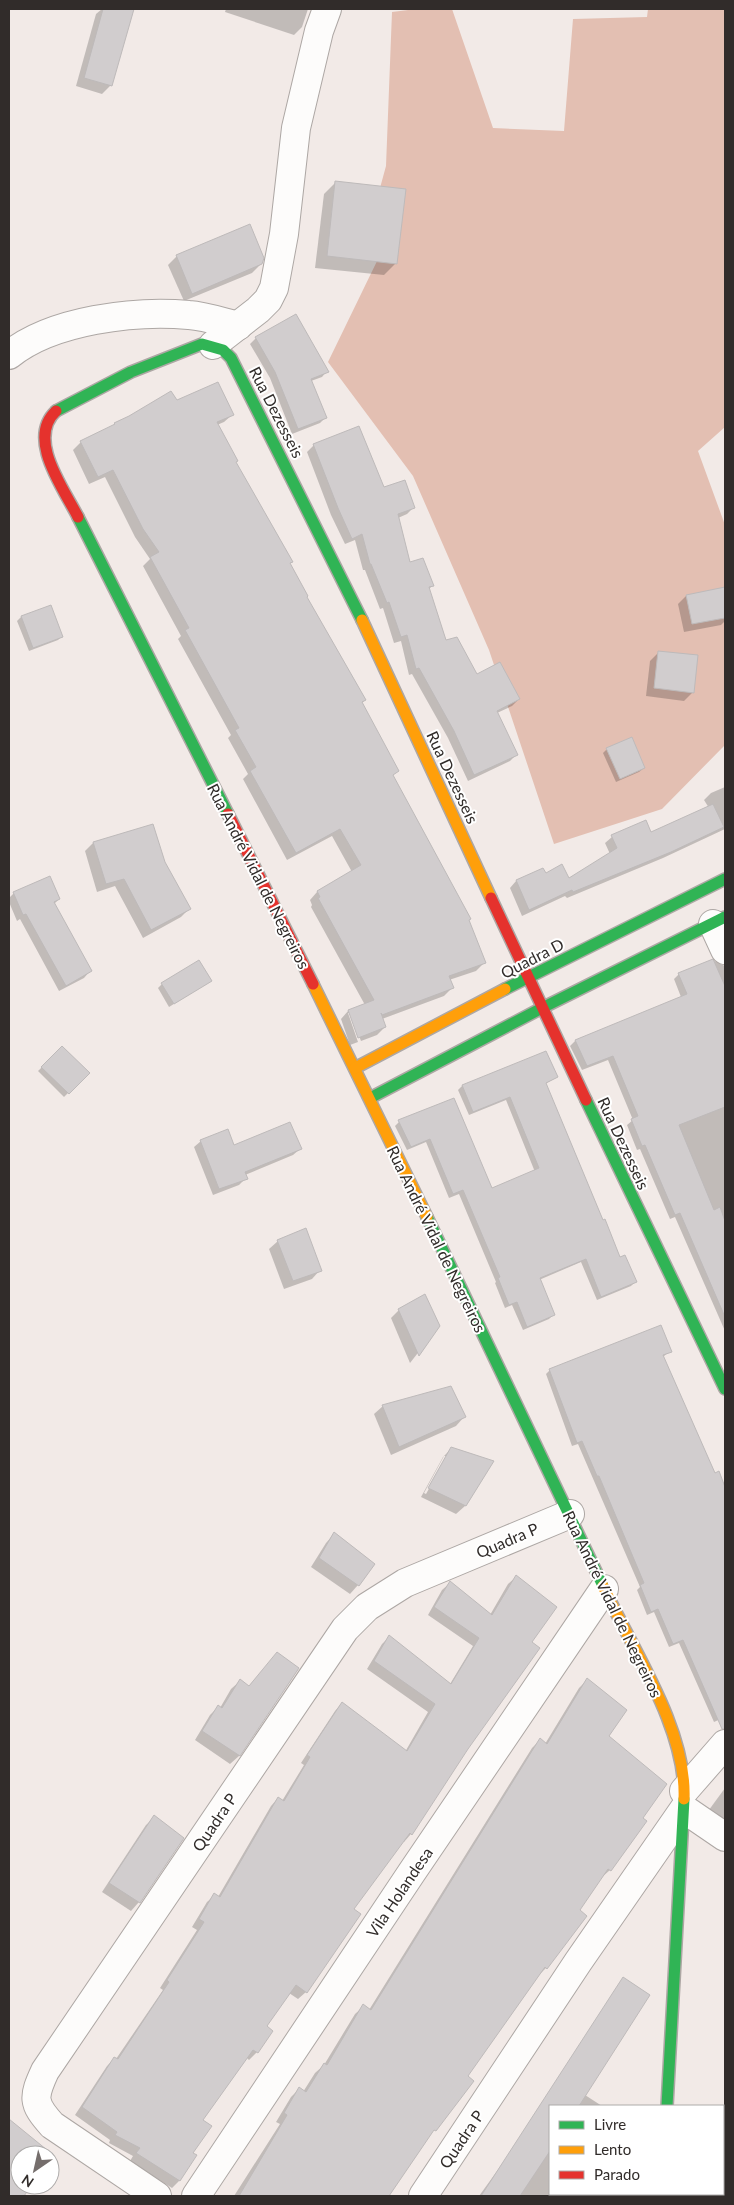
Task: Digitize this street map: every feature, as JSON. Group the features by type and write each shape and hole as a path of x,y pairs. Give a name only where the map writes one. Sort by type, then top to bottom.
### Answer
{"street":[{"path":"213,345 258,310 268,300 274,288 284,234 296,128 319,31 327,9"},
{"path":"9,355 42,334 82,322 141,316 190,315 238,326"},
{"name":"Rua André Vidal de Negreiros","path":"213,345 202,344 131,372 54,412 46,424 44,438 45,453 119,596 370,1098 570,1514 604,1589 663,1707 678,1749 684,1800 667,2105"},
{"name":"Rua Dezesseis","path":"213,345 223,350 231,358 348,590 542,1008 725,1389"},
{"name":"Quadra D","path":"355,1068 528,977 725,879"},
{"path":"370,1098 542,1008 719,921 725,950"},
{"name":"Quadra P","path":"157,2196 52,2125 40,2111 35,2101 37,2089 45,2071 346,1629 367,1607 405,1583 570,1514"},
{"name":"Vila Holandesa","path":"196,2196 604,1589"},
{"name":"Quadra P","path":"423,2196 684,1800 725,1744"},
{"path":"684,1800 725,1836"}],"shaded area":[{"path":"416,9 452,9 493,128 564,131 573,19 647,17 648,9 725,9 725,427 698,451 725,525 725,745 662,809 554,844 489,650 413,476 328,362 379,257 374,210 386,166 392,12"},
{"path":"725,2150 725,2196 692,2196 724,2195"}],"building":[{"path":"103,9 134,9 112,86 84,78"},
{"path":"335,181 406,189 397,264 327,256"},
{"path":"250,224 264,258 262,264 192,294 176,255"},
{"path":"296,314 329,372 311,379 327,418 298,429 275,372 255,337"},
{"path":"218,382 234,415 217,422 238,461 236,462 293,562 290,563 307,597 366,700 362,702 399,771 393,775 471,919 469,920 486,963 449,976 454,988 382,1015 381,1013 386,1027 358,1038 348,1010 374,1000 318,898 320,897 317,891 361,865 340,829 296,853 250,771 256,767 235,730 239,728 185,630 189,628 150,557 159,552 143,529 113,470 98,477 80,441 115,424 171,391 177,400"},
{"path":"359,426 384,487 405,480 415,508 398,514 410,562 423,558 434,586 429,587 446,640 457,637 477,674 500,662 520,699 497,711 518,755 474,775 454,731 419,668 416,669 407,635 401,637 389,602 387,603 370,564 362,534 352,539 313,444"},
{"path":"725,587 725,618 692,624 686,595"},
{"path":"51,605 63,637 33,648 21,616"},
{"path":"658,651 698,655 694,693 654,688"},
{"path":"632,737 645,768 620,779 606,748"},
{"path":"713,804 724,827 671,852 573,892 572,890 529,910 516,880 543,868 546,873 562,864 569,878 617,848 611,835 646,820 651,832"},
{"path":"153,824 165,862 191,909 151,930 124,879 106,884 93,842"},
{"path":"50,876 60,899 54,902 92,971 66,986 26,914 23,915 13,892"},
{"path":"713,959 725,986 725,1107 679,1125 714,1210 720,1207 725,1221 725,1317 680,1213 675,1215 645,1145 642,1146 631,1119 638,1116 613,1056 587,1066 575,1040 687,994 678,973"},
{"path":"199,960 212,981 174,1004 161,983"},
{"path":"62,1046 90,1073 69,1094 41,1067"},
{"path":"546,1051 558,1077 546,1083 603,1220 605,1219 620,1257 625,1255 637,1282 601,1297 586,1259 540,1278 555,1315 527,1327 517,1302 509,1305 498,1278 500,1277 463,1190 453,1194 430,1139 411,1147 398,1120 454,1098 492,1188 539,1168 510,1097 473,1112 462,1085"},
{"path":"290,1122 302,1149 245,1172 248,1179 219,1189 200,1140 228,1129 234,1145"},
{"path":"306,1228 322,1271 293,1281 277,1240"},
{"path":"425,1294 440,1326 419,1356 398,1309"},
{"path":"661,1325 672,1352 663,1355 715,1473 719,1471 725,1487 725,1729 722,1729 683,1640 673,1644 658,1609 651,1612 640,1585 644,1583 599,1476 597,1476 582,1441 577,1443 549,1369"},
{"path":"451,1386 466,1417 399,1447 382,1405"},
{"path":"451,1447 494,1461 466,1506 428,1488"},
{"path":"334,1532 375,1564 359,1586 319,1558"},
{"path":"516,1575 557,1607 532,1642 540,1648 468,1749 412,1835 410,1833 354,1909 361,1914 307,1993 296,1985 267,2026 273,2031 258,2053 253,2050 203,2120 212,2126 193,2153 197,2155 180,2181 136,2153 140,2148 115,2135 117,2132 82,2107 114,2057 118,2059 169,1982 167,1980 204,1922 199,1919 214,1893 220,1897 278,1797 284,1801 310,1757 307,1755 342,1702 407,1751 435,1704 374,1661 389,1635 451,1684 479,1638 434,1607 450,1581 492,1615"},
{"path":"277,1652 299,1668 240,1756 202,1731 218,1705 222,1708 240,1679 249,1686"},
{"path":"587,1678 627,1710 609,1736 667,1784 643,1818 647,1821 611,1871 608,1869 580,1910 587,1916 547,1969 545,1967 468,2076 474,2081 436,2131 434,2130 389,2196 239,2196 287,2115 284,2113 299,2087 306,2092 324,2063 327,2065 363,2004 371,2010 540,1738 547,1744"},
{"path":"154,1815 184,1838 140,1903 109,1883"},
{"path":"623,1977 650,1995 580,2105 549,2105 549,2152 520,2196 481,2196"},
{"path":"9,2119 41,2145 10,2145 10,2195 25,2195 9,2196"}],"traffic: fast":[{"path":"56,411 131,372 202,344 223,350 231,358 362,620"},
{"path":"78,517 228,814"},
{"path":"505,989 725,879"},
{"path":"370,1098 542,1008 725,917"},
{"path":"586,1100 725,1389"},
{"path":"427,1217 603,1586"},
{"path":"667,2105 684,1799"}],"traffic: slow":[{"path":"362,620 491,898"},
{"path":"313,984 427,1217"},
{"path":"355,1068 505,989"},
{"path":"603,1586 656,1690 667,1717 677,1745 683,1772 684,1799"}],"traffic: jam":[{"path":"56,411 48,422 45,435 46,449 57,479 78,517"},
{"path":"228,814 313,984"},
{"path":"491,898 586,1100"}]}
